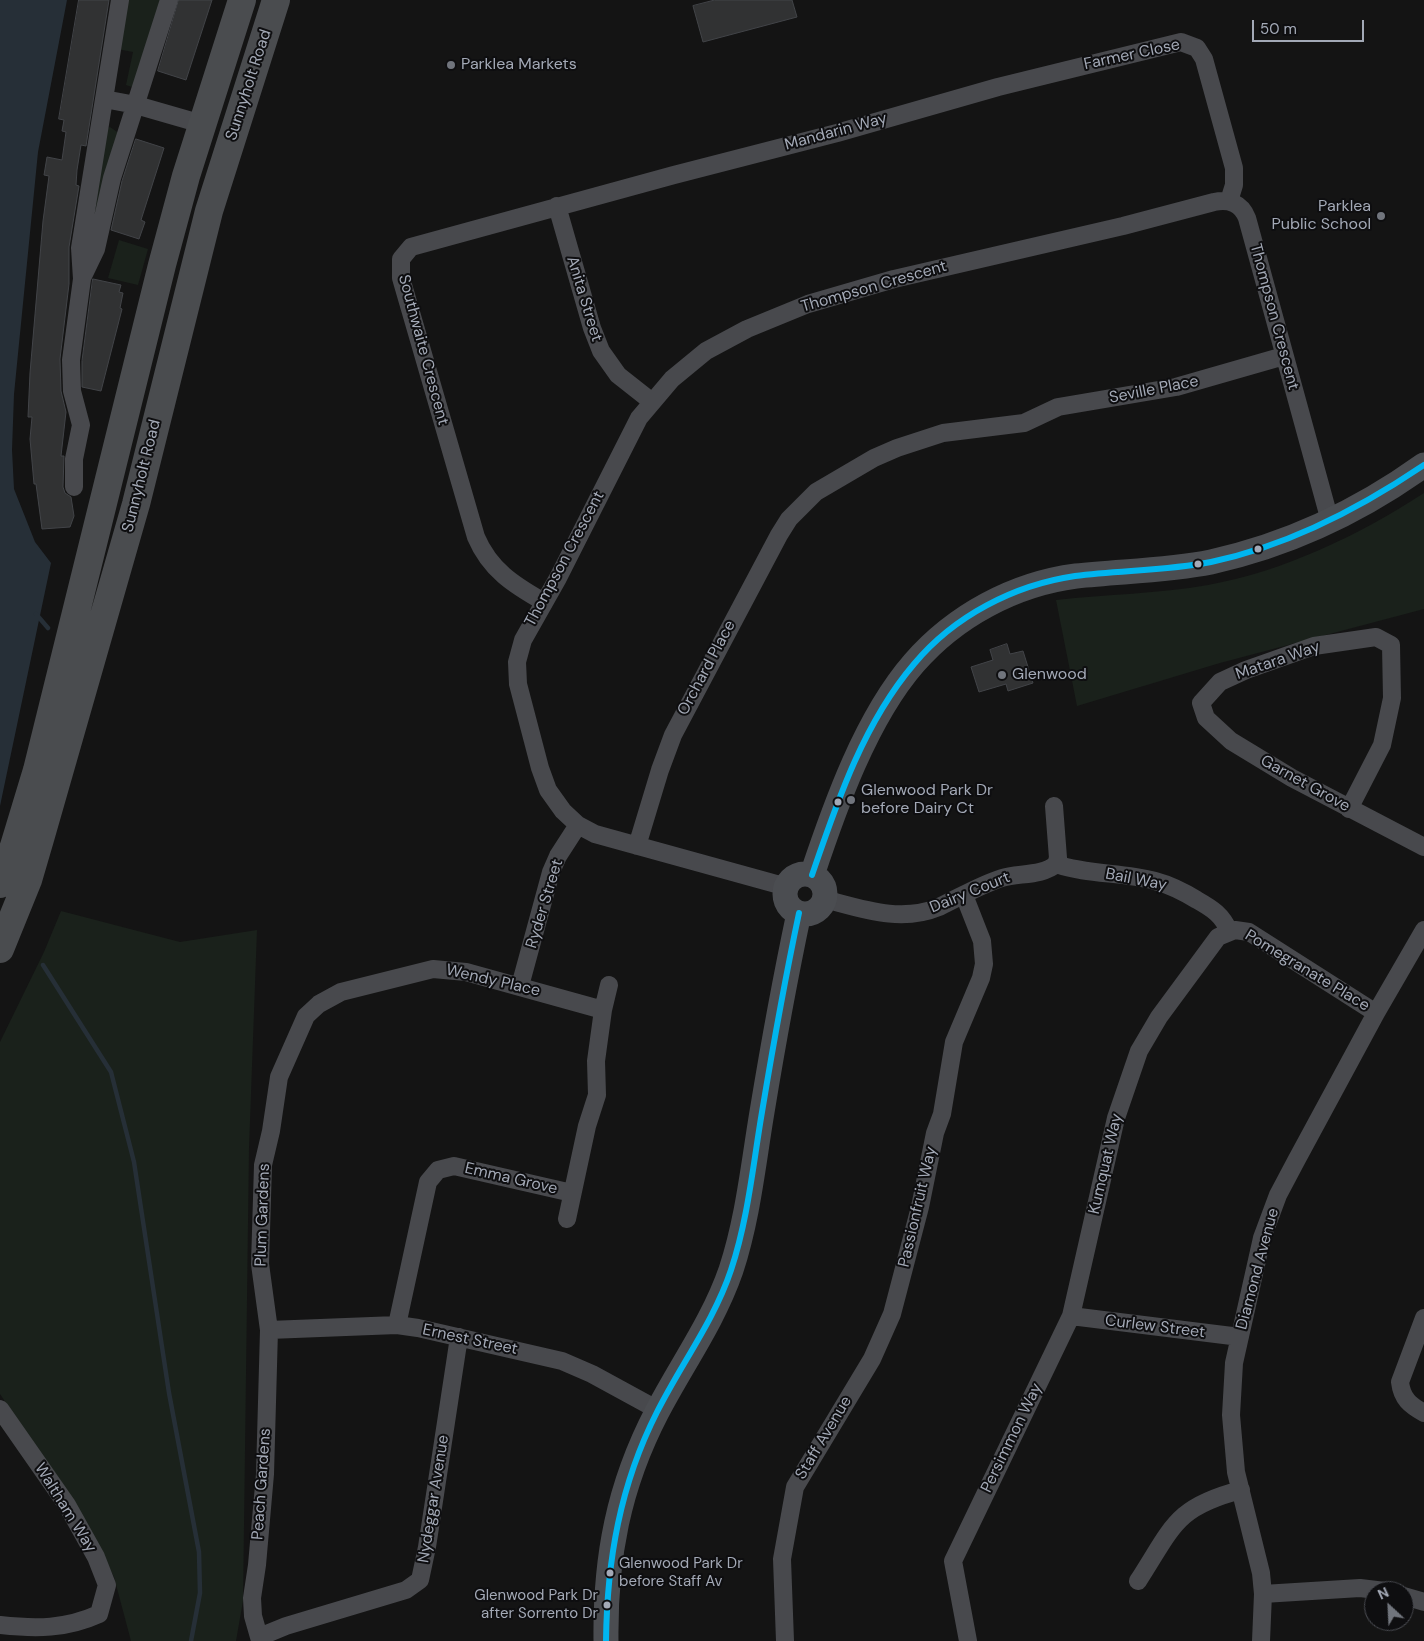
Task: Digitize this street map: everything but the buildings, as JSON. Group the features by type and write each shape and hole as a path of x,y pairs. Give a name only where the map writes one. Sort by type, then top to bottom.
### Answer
{"main road":[{"name":"Sunnyholt Road","path":"0,884 30,797 162,265 202,124 242,0"},
{"name":"Sunnyholt Road","path":"0,949 28,880 136,504 209,212 276,0"}],"street":[{"path":"74,488 74,459 81,424 72,392 71,360 82,279 80,248 120,0"},
{"path":"82,279 96,249 106,200 169,0"},
{"name":"Farmer Close","path":"998,87 1174,43 1192,44 1201,52 1204,59 1234,168 1234,185 1229,202"},
{"name":"Mandarin Way","path":"674,175 837,133 998,87"},
{"path":"104,99 136,105 202,124"},
{"name":"Southwaite Crescent","path":"544,602 501,575 489,562 476,537 401,278 400,264 403,255 416,245 674,175"},
{"name":"Thompson Crescent","path":"786,887 595,834 578,826 563,811 548,790 518,684 517,662 522,640 544,602 632,431 651,401 682,370 706,351 747,329 816,300 894,279 1122,226 1214,202 1229,202 1239,206 1247,218 1330,521"},
{"name":"Anita Street","path":"557,206 592,328 601,351 615,372 651,401"},
{"name":"Seville Place","path":"805,504 822,488 874,458 943,433 1024,423 1058,407 1176,387 1284,356"},
{"path":"812,875 844,788 891,694 926,651 948,630 972,614 1006,596 1042,583 1076,576 1158,571 1210,562 1274,544 1330,521 1373,498 1424,465"},
{"name":"Orchard Place","path":"637,846 660,770 686,707 779,535 789,519 805,504"},
{"name":"Matara Way","path":"1201,703 1220,682 1246,670 1314,646 1376,637 1391,645 1392,698 1382,745 1349,808"},
{"name":"Garnet Grove","path":"1201,703 1206,718 1231,741 1424,848"},
{"path":"1054,806 1058,851 1056,864"},
{"name":"Ryder Street","path":"520,986 551,872 558,856 578,826"},
{"name":"Dairy Court","path":"824,899 874,912 907,915 937,908 986,883 1004,877 1048,870 1056,864"},
{"name":"Bail Way","path":"1056,864 1070,869 1155,881 1177,889 1214,909 1220,914 1229,931"},
{"path":"798,875 812,875 822,883 825,889 824,899 816,911 799,913 787,903 785,897 786,887 792,878 798,875"},
{"name":"Passionfruit Way","path":"872,1359 892,1314 920,1207 935,1133 942,1114 957,1034 981,978 984,964 979,930 964,895"},
{"path":"606,1641 606,1581 615,1524 629,1477 658,1410 705,1331 724,1289 741,1237 750,1198 778,1009 799,913"},
{"name":"Pomegranate Place","path":"1159,1017 1218,937 1229,931 1240,930 1249,932 1376,1013"},
{"name":"Diamond Avenue","path":"1261,1641 1264,1594 1256,1547 1234,1456 1231,1415 1233,1370 1262,1238 1278,1195 1376,1013 1424,930"},
{"name":"Wendy Place","path":"306,1016 319,1004 342,992 433,969 460,971 603,1010"},
{"path":"572,1193 587,1126 597,1095 596,1061 603,1010 609,985"},
{"name":"Plum Gardens","path":"269,1330 260,1264 263,1165 271,1131 279,1077 306,1016"},
{"name":"Kumquat Way","path":"1070,1316 1116,1118 1140,1051 1159,1017"},
{"name":"Emma Grove","path":"397,1325 428,1182 438,1170 454,1166 572,1193 567,1219"},
{"name":"Curlew Street","path":"1070,1316 1240,1337"},
{"name":"Persimmon Way","path":"968,1641 953,1561 1070,1316"},
{"path":"1424,1318 1401,1376 1396,1395 1424,1413"},
{"name":"Ernest Street","path":"269,1330 397,1325 459,1337 562,1361 592,1374 658,1410"},
{"name":"Peach Gardens","path":"259,1637 252,1598 257,1565 265,1474 269,1330"},
{"name":"Nydeggar Avenue","path":"259,1637 286,1626 406,1590 420,1580 428,1547 459,1337"},
{"name":"Staff Avenue","path":"785,1641 782,1558 794,1487 872,1359"},
{"name":"Waltham Way","path":"0,1409 67,1505 96,1557 107,1586 99,1614 82,1622 60,1627 30,1628 0,1625"},
{"path":"1138,1580 1180,1517 1207,1500 1241,1490"},
{"path":"1264,1594 1364,1588"}],"shaded area":[{"path":"0,0 67,0 38,152 14,394 12,450 14,489 35,542 51,563 0,806"},
{"path":"126,0 162,0 135,88 126,85 133,52 117,49"},
{"path":"110,127 120,134 95,219 90,219 105,129"},
{"path":"119,240 148,249 138,285 108,278"},
{"path":"1424,493 1424,609 1220,663 1077,706 1056,600 1189,588 1237,579 1265,571 1320,550 1347,537"},
{"path":"61,911 180,942 257,930 249,1148 243,1601 236,1641 131,1641 114,1577 88,1525 0,1394 0,1042 44,952"}],"waterway":[{"path":"36,614 48,628"},
{"path":"43,965 111,1072 134,1162 169,1393 199,1552 200,1593 191,1641"}],"transit line":[{"path":"812,875 853,765 880,712 914,664 947,631 966,617 1008,595 1052,580 1092,574 1194,565 1240,555 1268,546 1295,536 1348,511 1424,465"},
{"path":"606,1641 609,1581 613,1552 625,1495 634,1467 644,1439 666,1394 716,1307 737,1251 750,1192 775,1037 799,913"}],"place":[{"name":"Parklea Markets","path":"451,65"},
{"name":"Parklea Public School","path":"1381,216"},
{"name":"Glenwood","path":"1002,675"},
{"name":"Glenwood Park Dr before Dairy Ct","path":"851,800"},
{"name":"Glenwood Park Dr before Staff Av","path":"610,1573"},
{"name":"Glenwood Park Dr after Sorrento Dr","path":"607,1605"}]}
